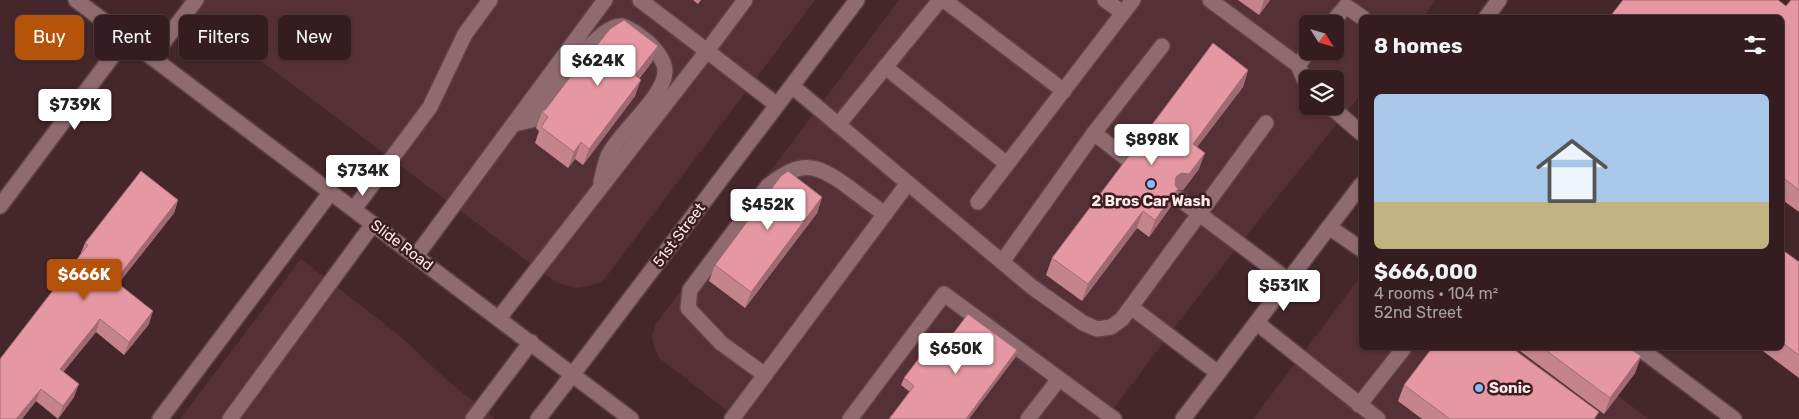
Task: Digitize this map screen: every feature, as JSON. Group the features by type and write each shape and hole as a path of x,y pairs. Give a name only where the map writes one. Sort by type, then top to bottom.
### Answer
{"main road":[{"path":"169,35 196,0"},
{"path":"354,209 430,107 465,34 490,0"},
{"path":"416,256 605,0"},
{"path":"640,0 778,105"},
{"path":"499,318 707,51 744,0"},
{"name":"51st Street","path":"538,419 857,0"},
{"path":"838,125 884,67 942,0 1064,91"},
{"path":"1105,0 1123,13"},
{"path":"978,202 1133,0"},
{"path":"1210,0 1298,64 1300,70"},
{"path":"1488,15 1499,0"},
{"name":"Slide Road","path":"80,1 97,15"},
{"path":"1339,15 1348,3 1360,15"},
{"path":"514,124 532,120 573,65 610,28 622,26 635,32 648,42 660,56 665,71 660,89 608,156 599,190"},
{"path":"1002,262 1094,133 1162,46"},
{"path":"0,206 110,60"},
{"name":"Slide Road","path":"156,60 631,419"},
{"path":"1298,64 1301,60"},
{"path":"884,67 1008,164"},
{"path":"792,86 1032,287 1083,323 1097,329 1111,327 1122,319 1266,123"},
{"path":"1341,115 1359,130"},
{"path":"1094,133 1131,162"},
{"path":"765,375 721,343 688,308 690,290 768,186 782,175 801,168 812,167 828,172 885,214"},
{"path":"732,419 908,183"},
{"path":"1183,419 1359,188"},
{"path":"160,419 331,192"},
{"path":"1178,198 1289,281"},
{"path":"230,419 374,224"},
{"path":"1329,227 1359,247"},
{"path":"850,419 944,294 1114,419"},
{"path":"1131,307 1218,374"},
{"path":"1257,322 1378,419"},
{"path":"473,419 531,342"},
{"path":"1359,405 1402,350"},
{"path":"1642,350 1734,419"},
{"path":"1028,419 1059,379"}],"shaded area":[{"path":"180,0 815,0 606,277 601,282 575,288 555,282 260,60 268,60 268,15 200,15"},
{"path":"899,0 1436,0 1425,15 1359,15 1359,96 1344,115 1344,70 1299,70 1299,115 1344,115 1187,311 1106,419 738,419 659,358 652,336 655,325"},
{"path":"301,259 400,336 449,382 496,419 180,419"},
{"path":"1359,279 1359,350 1557,350 1649,419 1253,419"}],"building":[{"path":"1623,0 1778,0 1786,6 1791,0 1799,0 1799,190 1784,178 1784,15 1612,14"},
{"path":"624,20 658,46 635,75 641,80 589,149 581,142 574,152 541,127 548,117 542,112 592,48 594,49 610,29"},
{"name":"2 Bros Car Wash","path":"1213,43 1248,70 1193,144 1205,153 1189,174 1181,173 1176,177 1175,185 1178,189 1155,220 1143,211 1088,284 1052,258 1131,153 1140,155 1145,151 1146,143 1142,138"},
{"path":"141,171 178,200 115,281 153,311 129,342 100,319 60,369 79,384 63,406 41,389 16,419 0,419 0,359 88,245 85,243"},
{"path":"788,171 822,197 751,292 715,265 781,176"},
{"path":"1784,251 1799,262 1799,355 1784,344"},
{"path":"968,314 1017,350 966,419 889,419 914,386 904,378 920,357 930,364"},
{"path":"1430,350 1515,350 1599,412 1594,419 1450,419 1404,385"},
{"path":"1546,350 1632,350 1641,356 1610,398"}],"place":[{"name":"2 Bros Car Wash","path":"1151,184"},
{"name":"Sonic","path":"1479,388"}]}
